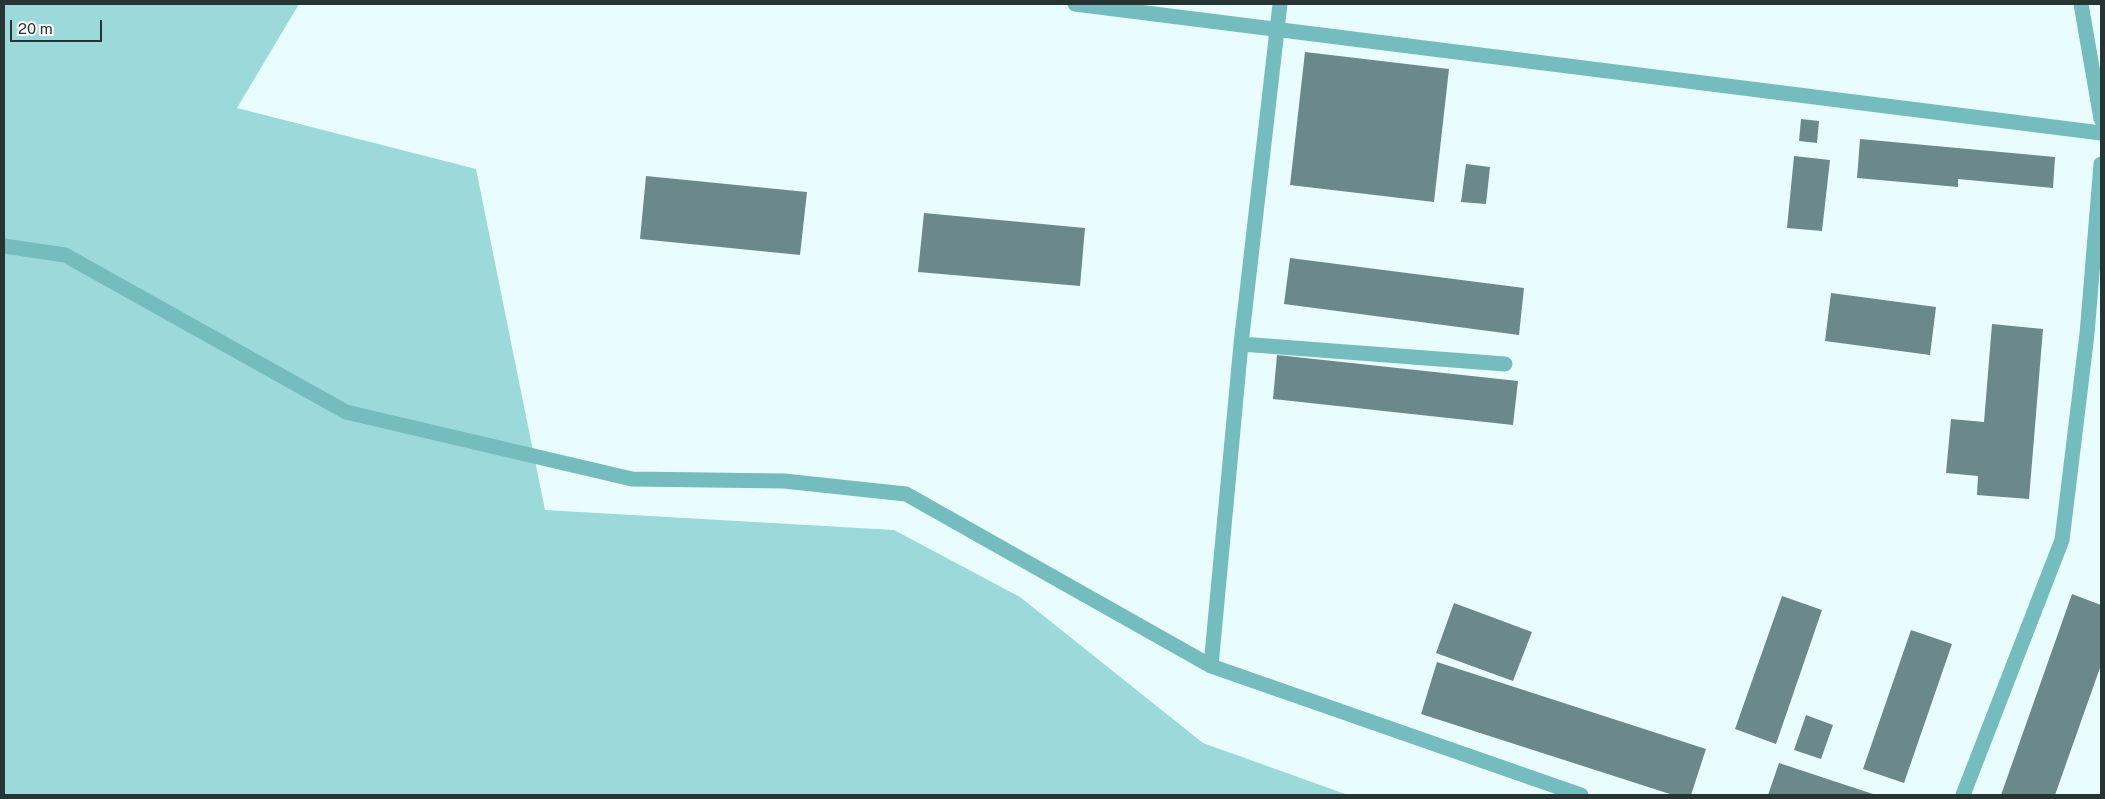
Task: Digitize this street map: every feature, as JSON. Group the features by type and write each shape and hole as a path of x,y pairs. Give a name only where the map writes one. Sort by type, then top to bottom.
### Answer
{"lane":[{"path":"1075,4 2101,134"},
{"path":"1211,666 1241,344 1280,4"},
{"path":"2081,4 2101,119"},
{"path":"1962,795 2062,540 2087,334 2101,164"},
{"path":"4,246 65,256 346,412 632,479 784,481 906,494 1211,666 1581,795"},
{"path":"1241,344 1505,364"}],"shaded area":[{"path":"4,4 299,4 237,108 476,169 545,510 894,530 1020,597 1203,743 1348,795 4,795"}],"building":[{"path":"1305,52 1449,69 1434,202 1290,185"},
{"path":"1801,119 1819,121 1817,143 1799,141"},
{"path":"1860,139 2055,157 2053,188 1958,179 1958,187 1857,178"},
{"path":"1794,156 1830,160 1822,231 1787,228"},
{"path":"1466,164 1490,167 1486,204 1461,202"},
{"path":"646,176 807,192 800,255 640,239"},
{"path":"924,213 1085,228 1080,286 918,272"},
{"path":"1290,258 1524,288 1519,335 1284,304"},
{"path":"1831,293 1936,307 1930,355 1825,341"},
{"path":"1992,324 2043,329 2029,499 1977,495 1978,476 1946,473 1951,419 1984,422"},
{"path":"1277,355 1518,381 1513,425 1273,399"},
{"path":"2072,594 2101,605 2101,665 2055,795 2001,795"},
{"path":"1782,596 1822,610 1776,744 1735,729"},
{"path":"1454,603 1532,632 1513,681 1436,653"},
{"path":"1911,630 1952,644 1904,783 1863,769"},
{"path":"1437,662 1706,749 1691,795 1673,795 1421,714"},
{"path":"1806,715 1833,725 1821,759 1794,750"},
{"path":"1779,763 1876,795 1768,795"}]}
